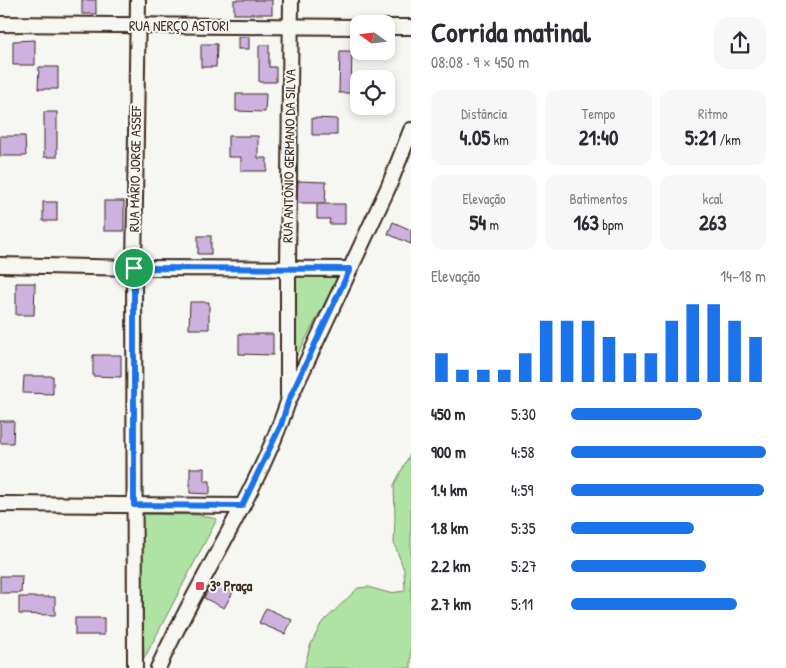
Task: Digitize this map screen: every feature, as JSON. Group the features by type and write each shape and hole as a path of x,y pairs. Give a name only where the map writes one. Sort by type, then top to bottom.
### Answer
{"street":[{"name":"RUA MÁRIO JORGE ASSEF","path":"135,668 134,268 138,0"},
{"name":"RUA ANTÔNIO GERMANO DA SILVA","path":"288,402 291,0"},
{"name":"RUA NERÇO ASTORI","path":"0,24 350,27"},
{"path":"395,27 411,27"},
{"path":"158,668 242,506 281,425 288,402 388,188 411,130"},
{"path":"0,265 350,269"},
{"path":"0,504 242,506"}],"green space":[{"path":"293,274 339,276 296,357"},
{"path":"411,452 411,668 304,668 310,646 321,624 358,588 368,587 389,593 405,591 404,570 394,543 394,485"},
{"path":"141,514 198,515 217,519 144,659"}],"building":[{"path":"82,0 96,0 96,14 82,14"},
{"path":"234,0 272,0 272,14 234,14"},
{"path":"238,37 249,37 249,49 238,49"},
{"path":"35,40 35,65 13,65 13,41"},
{"path":"201,44 217,44 216,67 201,67"},
{"path":"259,45 269,45 269,67 276,67 276,82 259,82"},
{"path":"340,51 350,51 350,60 352,60 350,93 339,93"},
{"path":"39,67 58,67 58,89 38,89"},
{"path":"236,94 266,94 265,112 236,111"},
{"path":"44,112 57,112 57,157 44,157"},
{"path":"312,118 337,119 337,135 312,135"},
{"path":"0,136 25,136 26,156 0,156"},
{"path":"228,136 258,136 258,158 267,158 267,171 241,171 241,157 228,157"},
{"path":"298,181 326,182 325,203 297,203"},
{"path":"104,201 124,201 124,231 104,231"},
{"path":"43,202 57,202 57,221 43,221"},
{"path":"317,204 345,204 345,224 329,224 330,219 317,219"},
{"path":"393,222 411,230 411,244 388,234"},
{"path":"198,236 211,236 211,254 198,254"},
{"path":"16,283 35,283 34,315 16,315"},
{"path":"190,302 209,302 209,329 189,329"},
{"path":"239,334 273,334 273,355 239,354"},
{"path":"93,355 121,355 121,377 93,376"},
{"path":"24,376 53,376 53,394 23,393"},
{"path":"0,421 14,421 13,443 0,443"},
{"path":"190,468 204,468 204,481 210,481 210,494 190,493"},
{"path":"0,576 22,576 21,593 0,593"},
{"path":"212,582 233,592 224,608 204,598"},
{"path":"19,597 55,597 55,615 19,614"},
{"path":"266,608 292,620 285,634 259,623"},
{"path":"75,618 104,618 104,635 75,635"}],"place":[{"name":"3º Praça","path":"200,586"}],"route":[{"path":"134,268 350,269 288,402 281,425 242,506 134,505 134,268"}]}
